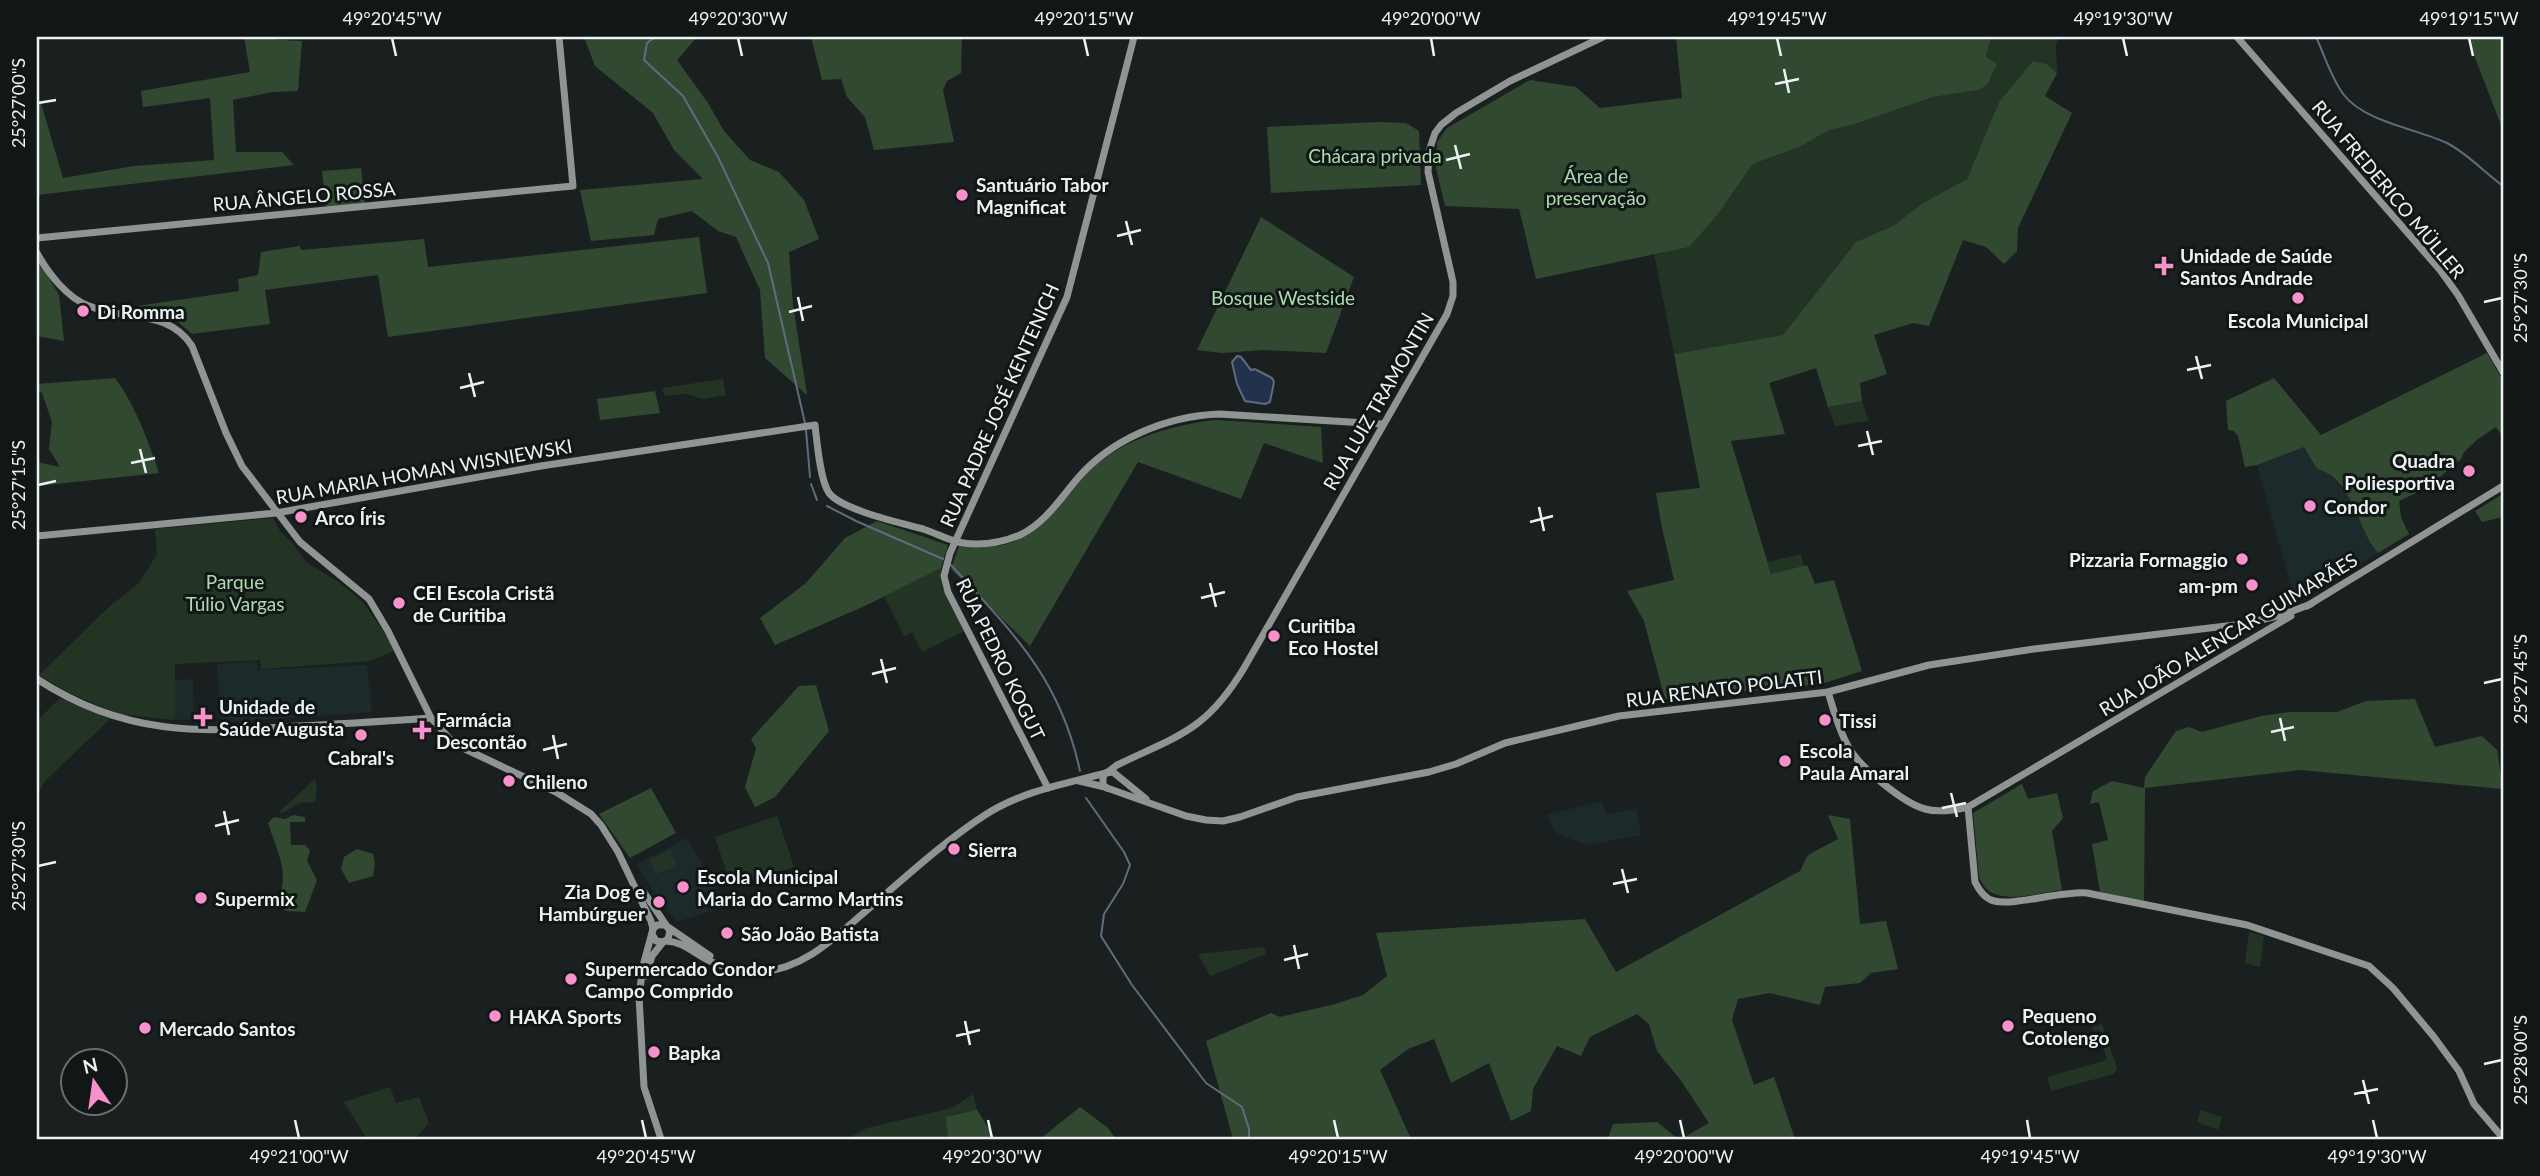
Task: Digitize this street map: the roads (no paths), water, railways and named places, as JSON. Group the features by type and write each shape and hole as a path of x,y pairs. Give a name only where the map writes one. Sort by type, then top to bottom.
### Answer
{"main road":[{"name":"RUA ÂNGELO ROSSA","path":"37,238 573,187 559,37"},
{"name":"RUA PADRE JOSÉ KENTENICH","path":"955,542 1067,297 1134,37"},
{"name":"RUA LUIZ TRAMONTIN","path":"665,942 681,943 704,958 738,970 758,972 785,967 802,960 829,942 975,821 1006,803 1048,788 1107,773 1129,759 1192,729 1210,714 1244,668 1431,343 1453,296 1452,276 1428,172 1429,151 1435,133 1440,125 1456,113 1510,81 1603,37"},
{"name":"RUA FREDERICO MÜLLER","path":"2237,37 2450,283 2503,372"},
{"path":"37,253 58,282 83,304 160,321 183,334 195,354 236,455 276,513 307,549 369,599 431,718 450,739 465,750 556,792 588,812 601,825 670,934 649,961 641,1015"},
{"path":"955,542 996,542 1026,532 1050,512 1078,478 1105,452 1131,437 1176,421 1198,415 1219,414 1382,424"},
{"name":"RUA MARIA HOMAN WISNIEWSKI","path":"37,536 276,513 541,466 815,425 825,485 830,495 854,508 955,542"},
{"name":"RUA JOÃO ALENCAR GUIMARÃES","path":"1968,807 2243,645 2503,486"},
{"name":"RUA PEDRO KOGUT","path":"955,542 945,571 946,586 1048,788"},
{"name":"RUA RENATO POLATTI","path":"1106,788 1196,819 1232,819 1297,797 1429,772 1506,743 1619,716 1828,692 1939,663 2243,624 2274,618 2311,604"},
{"path":"2243,624 2243,645"},
{"path":"37,679 71,699 100,711 131,721 175,729 225,731 431,718"},
{"path":"1828,692 1851,750 1876,776 1923,809 1939,811 1968,807 1975,882 1984,895 1994,901 2087,893 2247,925 2369,966 2400,995 2434,1037 2454,1063 2474,1104 2503,1138"},
{"path":"1118,776 1107,773 1102,780 1106,788 1113,789 1118,785 1118,776 1129,759"},
{"name":"RUA RENATO POLATTI","path":"1118,776 1150,803"},
{"name":"RUA LUIZ TRAMONTIN","path":"1078,781 1106,788"},
{"path":"618,852 648,912 656,941 665,942"},
{"path":"661,1139 644,1087 640,981 652,932 659,924 667,926"},
{"name":"RUA LUIZ TRAMONTIN","path":"667,926 723,965"}],"water":[{"path":"1237,356 1241,357 1251,370 1255,369 1272,378 1274,382 1270,402 1265,404 1245,401 1237,384 1232,362"}],"waterway":[{"path":"655,37 647,43 644,60 683,96 718,157 768,263 805,423"},
{"path":"2316,37 2335,81 2353,104 2392,124 2455,147 2503,186"},
{"path":"806,430 810,477"},
{"path":"811,484 817,500"},
{"path":"827,506 943,559"},
{"path":"951,565 1014,636 1047,683 1071,738 1080,771"},
{"path":"1086,798 1124,852 1130,865 1123,884 1104,914 1101,936 1132,985 1206,1083 1242,1107 1249,1129 1249,1139"}],"place":[{"name":"Santuário Tabor Magnificat","path":"962,195"},
{"name":"Unidade de Saúde Santos Andrade","path":"2164,266"},
{"name":"Escola Municipal","path":"2298,298"},
{"name":"Di Romma","path":"83,311"},
{"name":"Quadra Poliesportiva","path":"2469,471"},
{"name":"Condor","path":"2310,506"},
{"name":"Arco Íris","path":"301,517"},
{"name":"Pizzaria Formaggio","path":"2242,559"},
{"name":"am-pm","path":"2252,585"},
{"name":"CEI Escola Cristã de Curitiba","path":"399,603"},
{"name":"Curitiba Eco Hostel","path":"1274,636"},
{"name":"Unidade de Saúde Augusta","path":"203,717"},
{"name":"Tissi","path":"1825,720"},
{"name":"Farmácia Descontão","path":"422,730"},
{"name":"Cabral's","path":"361,735"},
{"name":"Escola Paula Amaral","path":"1785,761"},
{"name":"Chileno","path":"509,781"},
{"name":"Sierra","path":"954,849"},
{"name":"Escola Municipal Maria do Carmo Martins","path":"683,887"},
{"name":"Supermix","path":"201,898"},
{"name":"Zia Dog e Hambúrguer","path":"659,902"},
{"name":"São João Batista","path":"727,933"},
{"name":"Supermercado Condor Campo Comprido","path":"571,979"},
{"name":"HAKA Sports","path":"495,1016"},
{"name":"Pequeno Cotolengo","path":"2008,1026"},
{"name":"Mercado Santos","path":"145,1028"},
{"name":"Bapka","path":"654,1052"}],"park label":[{"name":"Chácara privada","path":"1375,155"},
{"name":"Área de preservação","path":"1596,186"},
{"name":"Bosque Westside","path":"1283,297"},
{"name":"Parque Túlio Vargas","path":"235,592"}]}
